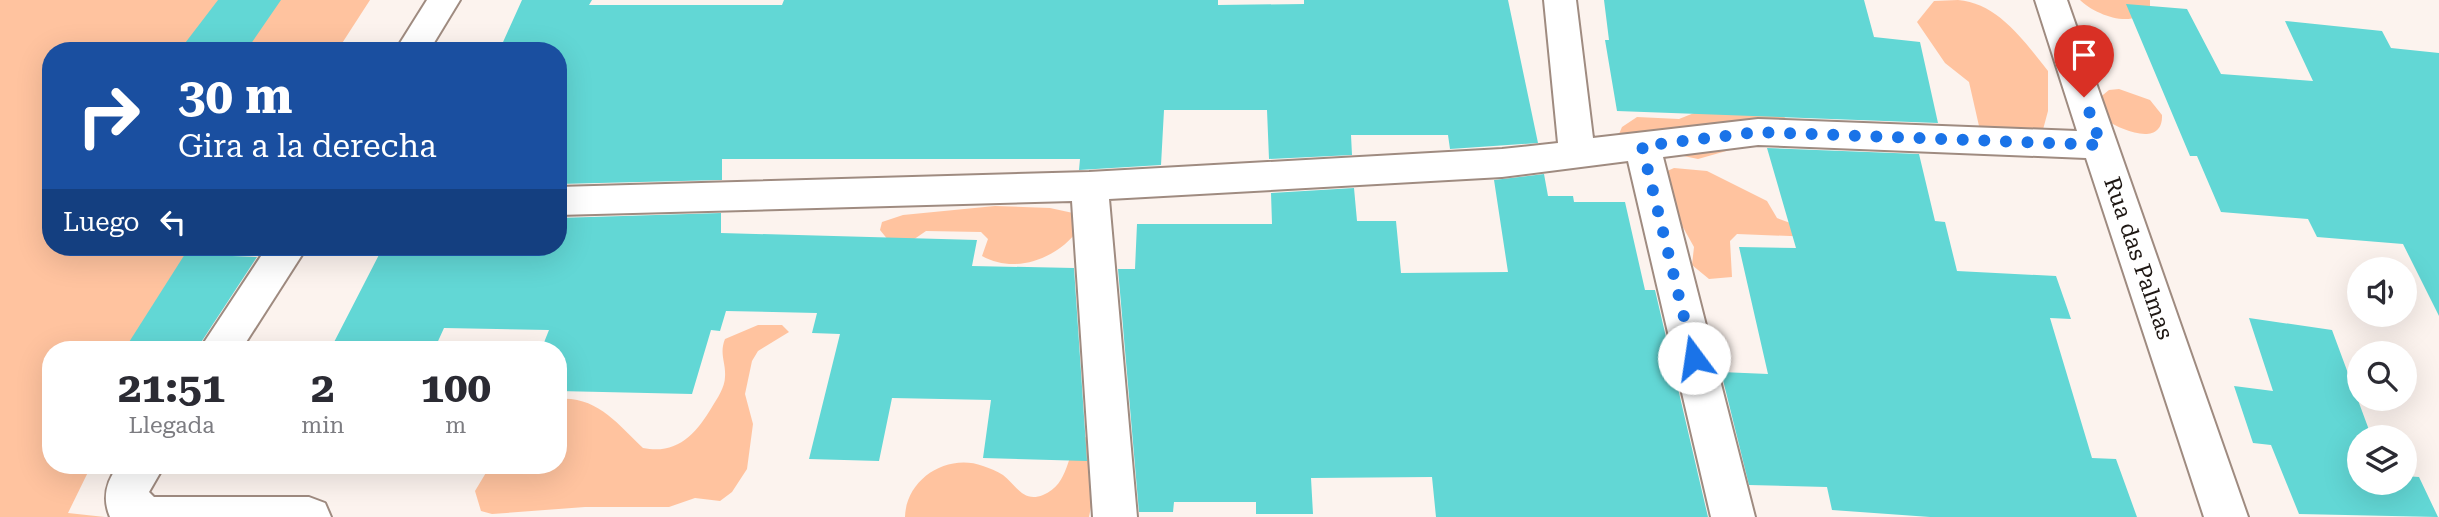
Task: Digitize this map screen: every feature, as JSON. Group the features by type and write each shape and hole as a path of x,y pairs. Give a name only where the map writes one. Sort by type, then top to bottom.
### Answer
{"street":[{"path":"418,42 444,0"},
{"path":"1560,0 1577,155"},
{"name":"Rua das Palmas","path":"2051,0 2226,517"},
{"path":"567,201 1089,186 1502,163 1758,132 2101,145"},
{"path":"1642,146 1733,517"},
{"path":"1089,186 1115,517"},
{"path":"225,341 282,256"},
{"path":"137,474 128,487 127,506 152,517 309,517"}],"shaded area":[{"path":"0,0 370,0 343,42 42,42 42,256 203,256 165,313 151,341 42,341 42,474 87,474 68,513 105,517 0,517"},
{"path":"1958,0 1986,8 1998,16 2020,37 2048,71 2048,111 2041,137 1977,132 1979,126 1969,82 1945,63 1917,22 1934,1"},
{"path":"2080,0 2150,0 2150,6 2137,17 2123,19 2092,9"},
{"path":"2119,89 2150,100 2162,115 2156,131 2140,134 2106,120 2098,99 2109,90"},
{"path":"1775,109 1790,122 1785,143 1737,148 1698,159 1640,147 1619,134 1622,127 1637,117 1679,119 1694,113"},
{"path":"1674,168 1707,171 1767,201 1777,218 1814,237 1737,234 1730,241 1732,277 1709,279 1692,265 1694,247 1670,204 1665,172"},
{"path":"995,206 1050,208 1073,213 1079,229 1060,248 1048,255 1009,264 982,256 988,239 981,232 926,231 897,251 880,230 882,222 903,215"},
{"path":"758,325 782,325 789,332 758,351 752,361 745,394 753,424 747,469 732,492 720,501 695,498 669,507 585,507 492,514 481,511 475,491 485,474 567,474 567,399 595,406 643,448 666,448 684,440 699,426 722,389 725,381 725,339"},
{"path":"1081,433 1098,449 1100,460 1089,517 905,517 907,503 921,481 931,472 956,463 988,468 1003,475 1020,492 1030,497 1043,495 1052,490 1063,476"}],"building":[{"path":"218,0 281,0 252,42 186,42"},
{"path":"522,0 592,0 589,5 782,5 784,0 1218,0 1218,5 1304,4 1304,0 1508,0 1538,143 1450,149 1448,135 1351,135 1352,155 1269,159 1267,110 1164,110 1161,165 1079,170 1080,159 722,159 722,180 567,184 567,42 503,42"},
{"path":"1604,0 1864,0 1874,37 1920,42 1938,123 1617,111 1605,40 1609,40"},
{"path":"2126,4 2187,9 2221,74 2313,81 2285,21 2382,31 2391,48 2439,53 2439,316 2417,272 2417,257 2410,257 2403,244 2317,237 2308,219 2221,212 2197,156 2190,156"},
{"path":"1767,148 1919,154 1935,221 1945,222 1957,271 2056,276 2071,319 2050,318 2092,458 2116,459 2137,517 1930,517 1832,510 1827,487 1749,485 1721,372 1768,374 1739,247 1796,248"},
{"path":"1544,174 1548,196 1573,196 1574,202 1625,202 1645,290 1655,290 1708,517 1436,517 1432,477 1311,478 1313,514 1256,514 1256,502 1174,502 1173,512 1139,512 1118,269 1135,269 1137,224 1272,224 1271,193 1354,188 1357,221 1396,221 1401,273 1508,272 1494,180"},
{"path":"721,213 721,233 977,240 972,266 1074,268 1087,461 983,458 991,400 892,398 879,461 809,459 840,334 812,333 817,313 726,311 720,331 711,330 692,394 567,391 567,341 545,341 549,330 444,328 438,341 335,341 378,256 567,256 567,218"},
{"path":"184,256 257,257 202,341 130,341"},
{"path":"2249,318 2332,330 2347,370 2347,411 2362,411 2367,425 2347,425 2347,495 2417,495 2419,477 2438,517 2299,514 2271,445 2253,443 2234,386 2273,391"}],"route":[{"path":"1694,358 1642,146 1758,132 2101,145 2084,97"}]}
